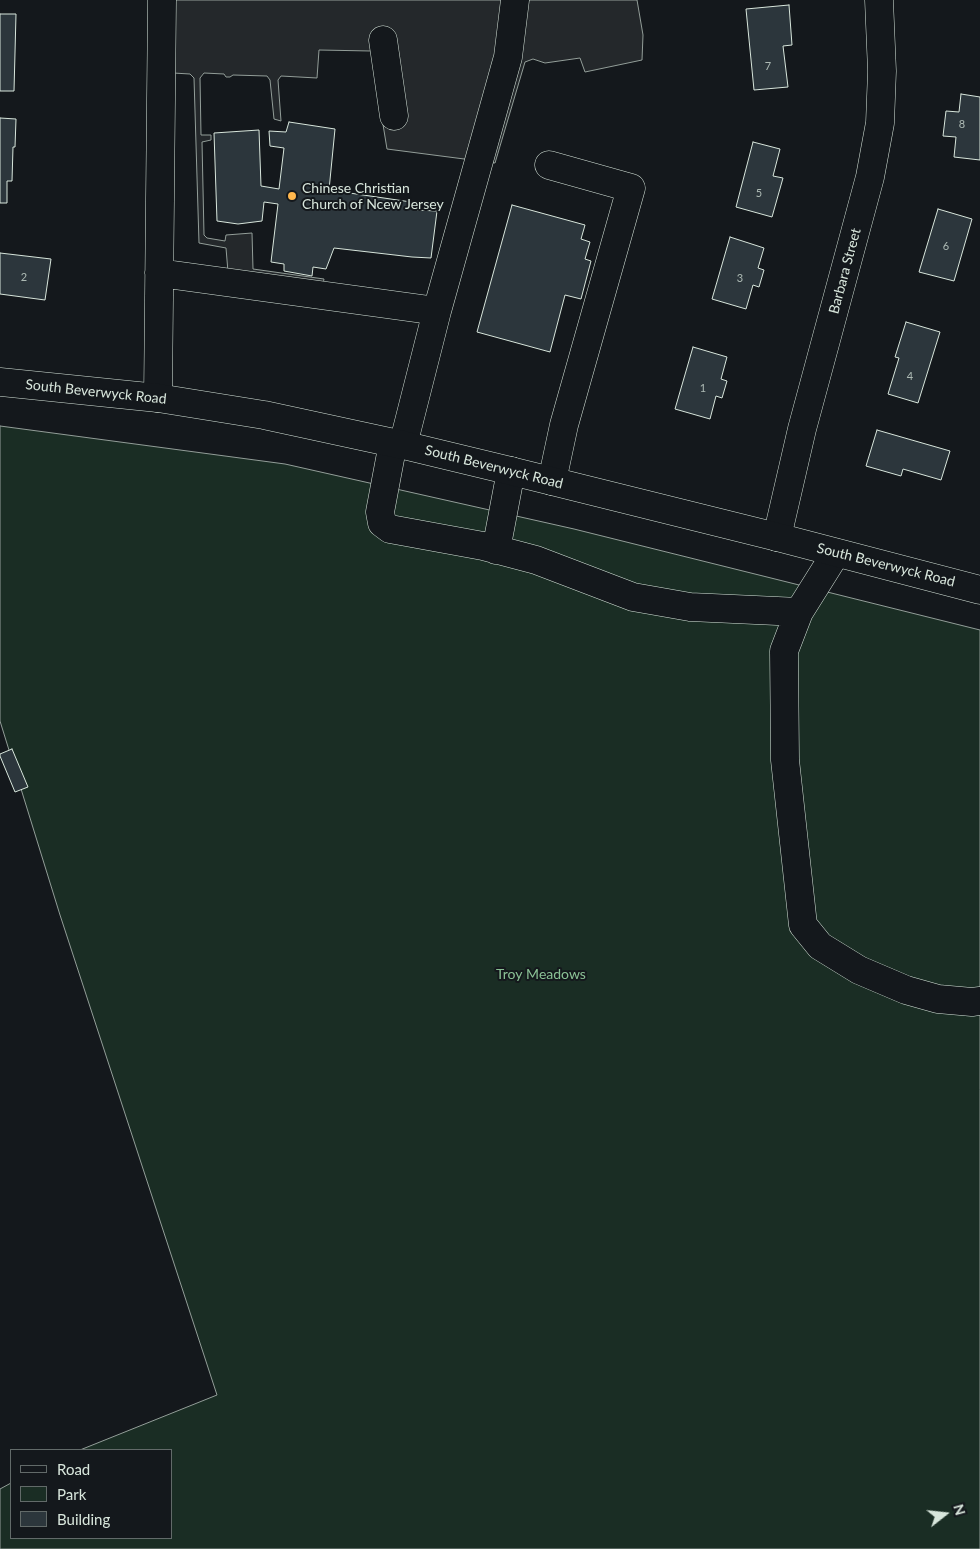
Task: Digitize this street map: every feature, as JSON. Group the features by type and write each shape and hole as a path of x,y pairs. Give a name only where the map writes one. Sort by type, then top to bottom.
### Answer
{"main road":[{"path":"158,398 162,0"},
{"path":"515,0 508,57 398,444 380,512 382,523 390,529 536,560 633,597 690,607 799,612"},
{"name":"Barbara Street","path":"777,537 802,429 870,177 880,124 882,71 879,0"},
{"path":"383,40 394,116"},
{"path":"549,165 631,188 564,425 552,482"},
{"path":"159,273 437,311"},
{"name":"South Beverwyck Road","path":"0,382 158,398 264,415 511,471 980,590"},
{"path":"496,550 511,471"},
{"path":"836,553 799,612 784,652 785,760 803,925 820,946 859,970 906,990 938,999 980,1001"}],"green space":[{"name":"Troy Meadows","path":"0,426 285,464 574,529 980,630 980,1549 0,1549 0,1489 10,1484 10,1539 172,1539 172,1449 82,1449 217,1395 60,915 0,721"}],"shaded area":[{"path":"154,0 637,0 643,35 642,60 585,72 580,58 545,63 533,59 525,62 495,163 387,149 371,51 319,50 317,78 281,76 278,80 281,121 274,119 270,80 267,76 233,75 226,77 224,74 204,73 200,78 201,135 211,135 211,140 202,142 204,235 207,238 225,241 226,235 252,233 253,269 324,279 323,284 228,272 226,248 199,243 194,78 190,74 173,73"}],"building":[{"path":"789,5 792,45 783,46 788,87 754,90 746,9"},
{"path":"0,14 16,14 14,91 0,91"},
{"path":"961,94 980,97 980,160 954,157 956,137 943,136 946,111 959,112"},
{"path":"0,118 16,119 12,181 7,181 7,203 0,203"},
{"name":"Chinese Christian Church of Ncew Jersey","path":"289,122 335,129 329,190 418,203 417,210 437,211 431,258 334,248 326,269 313,267 312,276 284,271 284,264 271,262 278,204 264,202 262,221 238,224 217,221 214,133 259,130 261,186 279,189 284,148 270,146 269,131 286,132"},
{"path":"753,142 780,149 773,176 783,178 772,217 736,207"},
{"path":"512,205 585,225 581,239 590,242 585,259 591,261 581,299 565,295 550,352 477,332"},
{"path":"938,209 972,219 954,281 919,272"},
{"path":"730,237 764,248 758,268 764,270 759,287 753,285 746,309 712,299"},
{"path":"0,253 51,259 45,300 0,294"},
{"path":"906,322 940,332 918,403 888,394 899,358 895,357"},
{"path":"693,347 727,357 721,379 727,381 722,398 716,396 710,419 675,409"},
{"path":"877,430 950,451 941,480 903,469 901,476 866,466"},
{"path":"12,749 28,787 15,792 0,756 0,754"}],"place":[{"name":"Chinese Christian Church of Ncew Jersey","path":"292,196"}]}
